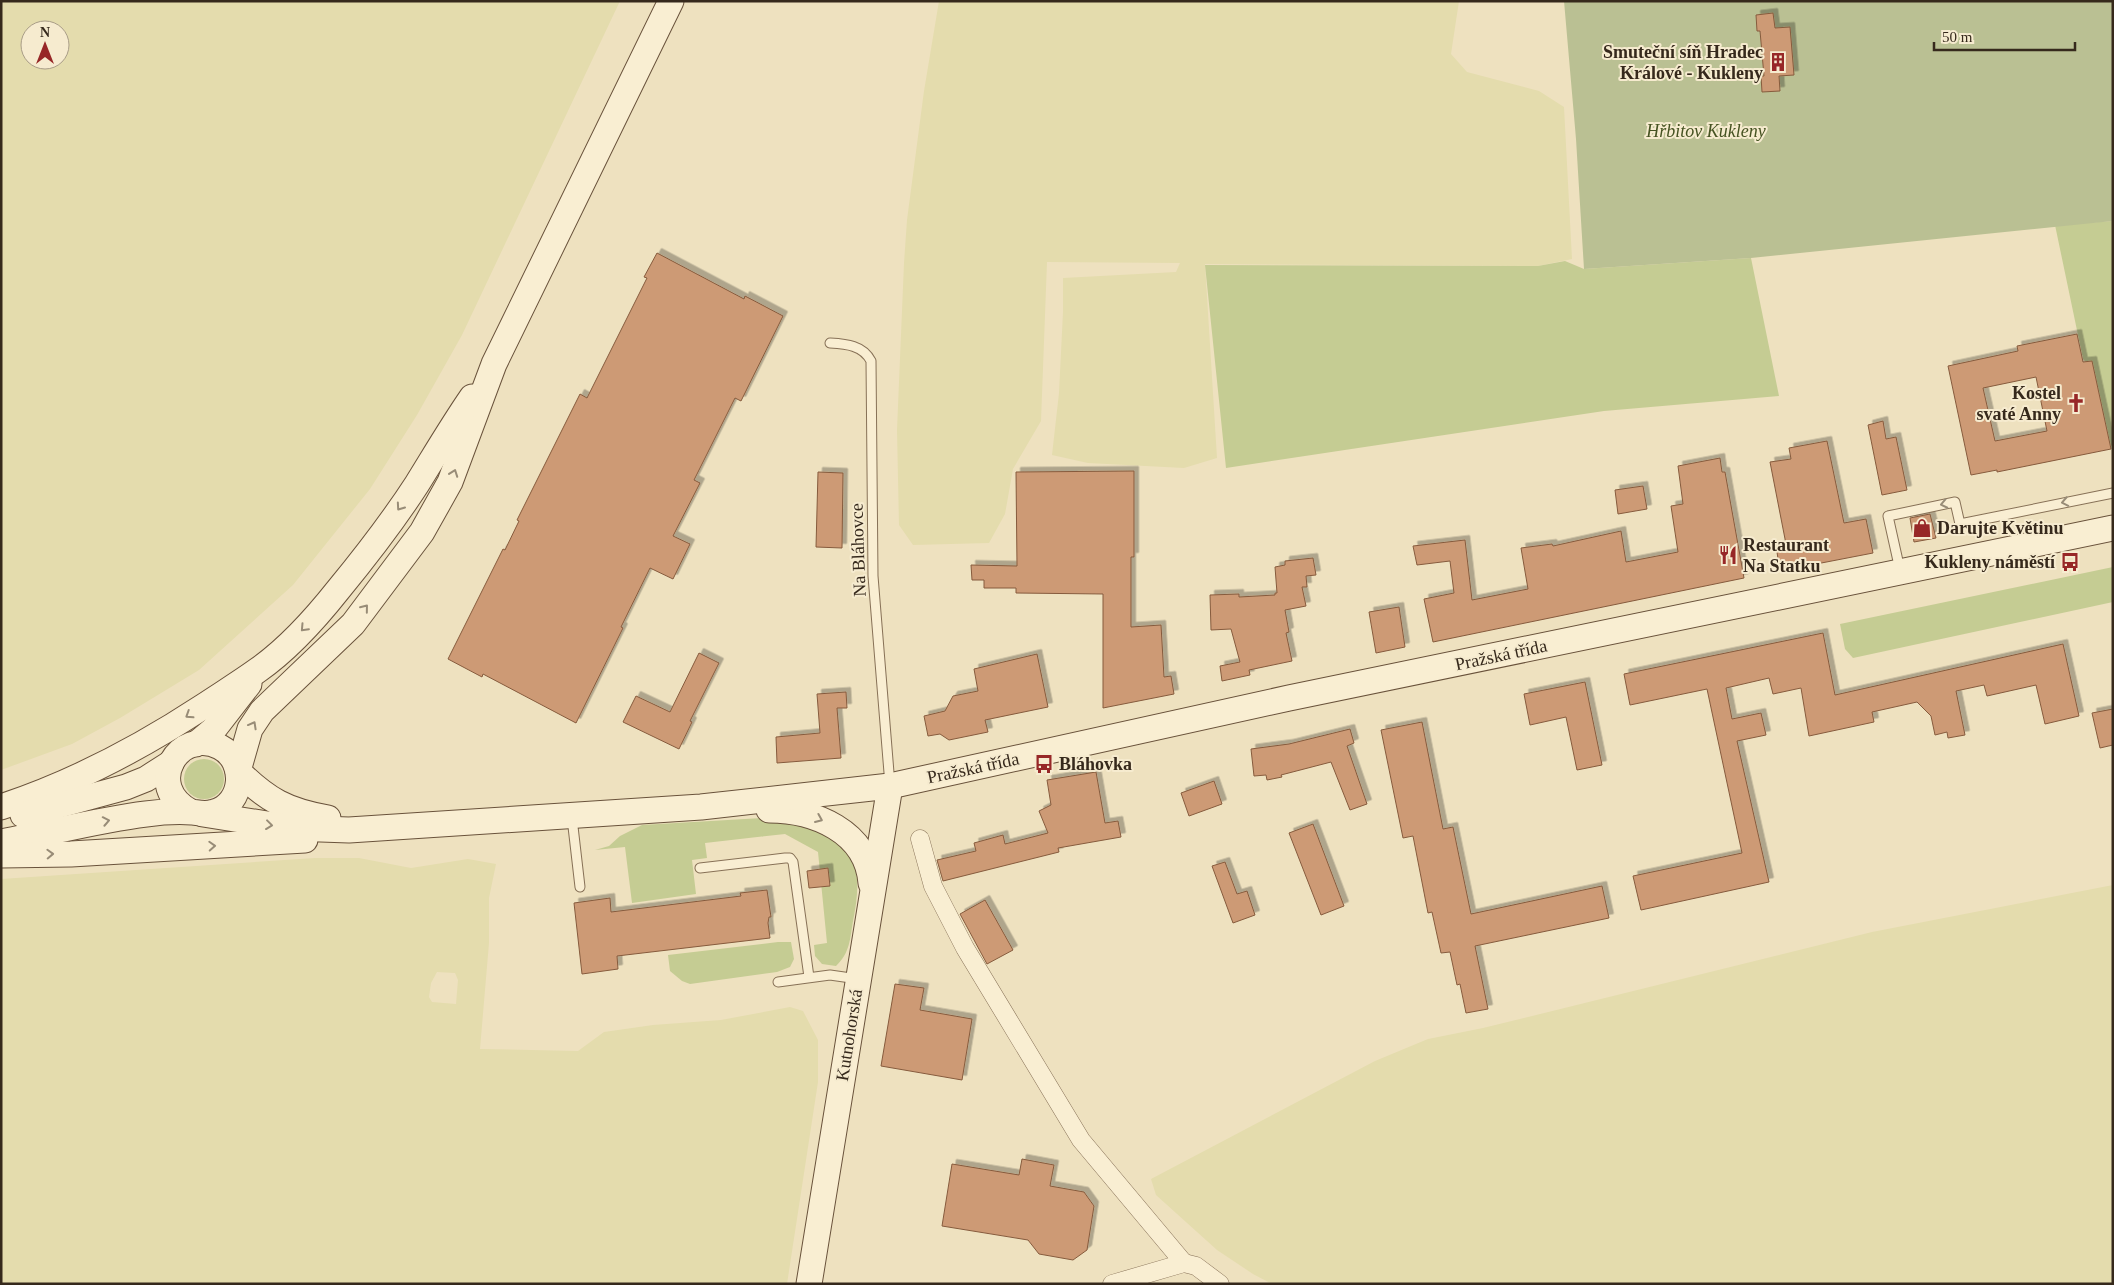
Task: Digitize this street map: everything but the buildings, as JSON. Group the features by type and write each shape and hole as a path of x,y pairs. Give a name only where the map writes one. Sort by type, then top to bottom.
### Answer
{"main road":[{"path":"1,842 147,814 215,812 225,807 232,800 237,790 238,771 250,728 262,711 352,624 422,532 450,482 494,364 671,1"},
{"path":"1,807 42,794 119,757 183,720 259,670 293,639 337,592 375,544 417,484 449,430 494,364"},
{"name":"Pražská třída","path":"701,807 890,786 1289,698 2113,528"},
{"path":"1,821 126,787 146,779 171,763 181,751 196,744 214,729 259,670"},
{"path":"196,744 213,744 221,748 233,759 238,771 258,791 293,810 384,828"},
{"path":"171,763 168,775 170,792 181,807 197,813 292,828 350,830 701,807 784,810 814,816 828,822 858,846 864,857 871,880 871,902"},
{"name":"Kutnohorská","path":"809,1284 890,786"},
{"path":"1,855 71,854 297,841 384,828"}],"street":[{"path":"920,839 933,886 965,948 1076,1132 1184,1263"},
{"path":"1112,1284 1184,1263 1196,1266 1220,1284"}],"lane":[{"name":"Na Bláhovce","path":"830,343 856,347 867,353 871,361 873,576 890,786"},
{"path":"1900,572 1888,516 1955,502 1960,524 2113,493"},
{"path":"572,815 580,887"},
{"path":"700,868 790,858 793,862 808,977"},
{"path":"778,982 830,975 858,980"}],"shaded area":[{"path":"1,1 620,1 462,335 417,415 370,489 293,585 199,670 120,718 72,744 1,770"},
{"path":"939,1 1459,1 1451,54 1467,72 1539,91 1564,107 1572,259 1538,266 1205,264 1217,458 1184,468 1088,463 1052,455 1059,393 1063,278 1176,272 1180,263 1047,262 1041,421 1013,469 1005,514 989,543 913,545 899,525 897,430 904,263 907,220 924,91"},
{"path":"315,858 359,858 411,868 468,859 496,864 489,898 489,943 480,1049 578,1051 604,1032 653,1025 721,1020 790,1007 803,1011 818,1040 818,1082 787,1284 1,1284 1,879","holes":["437,972 455,973 458,980 456,1004 432,1002 429,997 431,983"]},
{"path":"2113,885 2113,1284 1272,1284 1217,1250 1156,1195 1151,1179 1375,1061 1428,1039 1483,1028 1872,932"}],"green space":[{"name":"Hřbitov Kukleny","path":"1564,1 2113,1 2113,221 1751,258 1584,269 1576,139"},
{"path":"2113,221 2113,447 2111,448 2092,361 2086,362 2083,359 2055,225"},
{"path":"1751,258 1779,396 1604,411 1226,468 1205,265 1538,266 1565,261 1584,269"},
{"path":"2113,567 2113,602 1853,658 1845,649 1840,624"},
{"path":"208,759 215,762 221,768 224,779 223,787 215,796 208,799 200,799 193,796 185,787 184,775 187,768 196,760"},
{"path":"762,818 785,821 812,828 845,847 851,856 857,880 856,905 849,945 841,961 836,966 822,964 815,956 814,945 827,943 818,852 785,834 705,843 707,858 692,860 696,894 632,903 625,847 595,850 609,846 620,836 642,825"},
{"path":"791,942 794,959 790,967 777,972 690,984 682,981 670,971 668,955"}],"place":[{"name":"Smuteční síň Hradec Králové - Kukleny","path":"1778,62"},
{"name":"Kostel svaté Anny","path":"2076,403"},
{"name":"Darujte Květinu","path":"1922,528"},
{"name":"Restaurant Na Statku","path":"1728,555"},
{"name":"Kukleny náměstí","path":"2070,562"},
{"name":"Bláhovka","path":"1044,764"}]}
